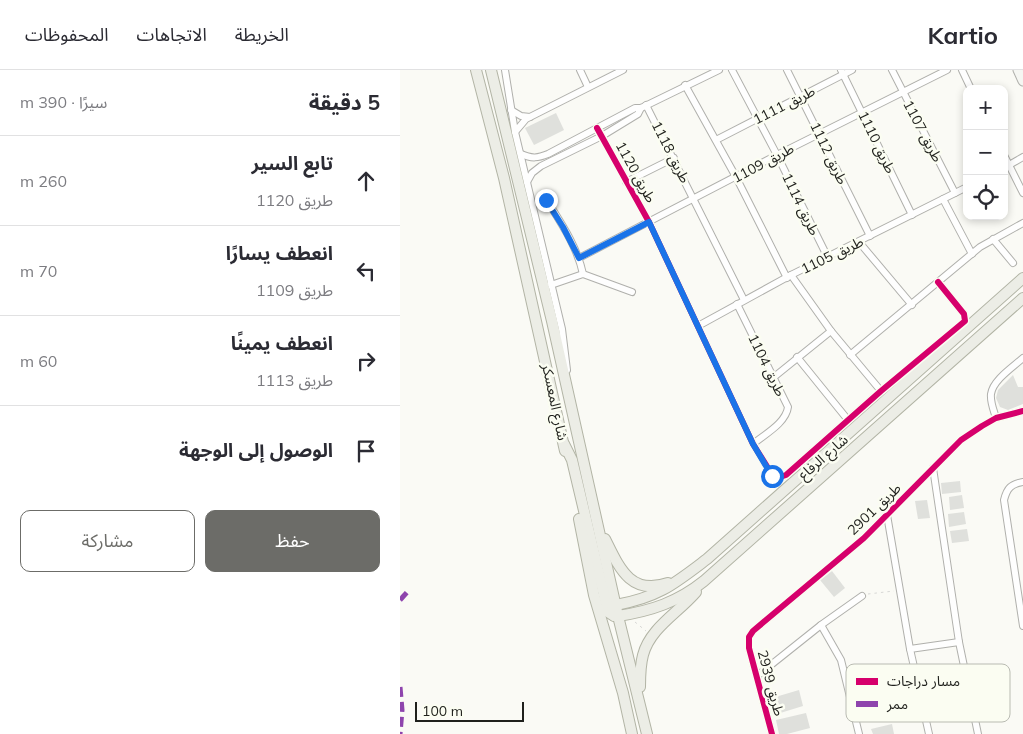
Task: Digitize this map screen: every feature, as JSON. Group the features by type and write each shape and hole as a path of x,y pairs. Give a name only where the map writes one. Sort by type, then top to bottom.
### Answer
{"main road":[{"name":"شارع المعسكر","path":"476,70 504,178 564,444 594,594 623,693 632,734"},
{"name":"شارع المعسكر","path":"491,70 552,320 597,523 614,611 639,698 647,734"},
{"name":"شارع الرفاع","path":"614,611 660,592 708,559 1023,278"},
{"name":"شارع الرفاع","path":"614,611 645,611 670,603 704,581 1023,298"},
{"path":"564,444 572,460 614,611 605,619 605,631"},
{"path":"597,523 618,567 634,582 649,586 659,586 687,574"},
{"path":"639,698 642,662 648,642 656,630 683,606 704,581"}],"street":[{"path":"505,70 510,110 564,344 568,396"},
{"path":"580,70 588,87"},
{"path":"515,132 530,117 623,70"},
{"path":"521,154 530,158 538,158 636,108 644,107 719,70"},
{"name":"طريق 1114","path":"732,70 828,258"},
{"name":"طريق 1112","path":"787,70 870,236"},
{"name":"طريق 1111","path":"716,140 801,97 842,72 852,70"},
{"name":"طريق 1107","path":"892,70 955,193"},
{"name":"طريق 1109","path":"579,258 902,91 947,70"},
{"path":"962,70 970,85"},
{"path":"1018,70 1023,81"},
{"name":"طريق 1110","path":"842,72 863,111 912,215"},
{"path":"686,85 789,276 850,355 881,391"},
{"path":"527,182 532,173 541,166 602,136 638,114 644,107"},
{"name":"طريق 1118","path":"644,107 674,158 744,300"},
{"path":"510,110 530,117"},
{"name":"طريق 1120","path":"597,128 649,222 753,444 770,472 777,478 786,475 848,420"},
{"path":"1008,165 1023,157"},
{"path":"626,182 674,158"},
{"path":"1008,168 1023,192"},
{"name":"طريق 1105","path":"698,326 789,276 963,189"},
{"path":"943,199 972,254"},
{"path":"546,200 579,258 583,274"},
{"path":"850,355 972,254 993,239 1023,223"},
{"path":"993,239 1013,262"},
{"path":"859,242 912,305"},
{"path":"551,285 583,274 632,292"},
{"path":"797,357 848,420 965,321 964,314 938,282"},
{"name":"طريق 1104","path":"737,304 788,407 787,414 783,419 753,444"},
{"path":"774,377 831,331"},
{"path":"996,418 991,397 992,389 1023,358"},
{"name":"طريق 2901","path":"749,638 753,631 864,538 971,432 996,418 1023,412"},
{"path":"933,468 964,664"},
{"path":"1023,482 1013,484 1006,490 1004,500 1023,624"},
{"name":"طريق 2901","path":"887,515 914,664"},
{"path":"757,676 821,625 862,596"},
{"path":"821,625 841,660 846,681"},
{"name":"طريق 2939","path":"749,638 749,648 772,734"},
{"path":"910,648 959,642"}],"path":[{"path":"862,596 899,590"}],"building":[{"path":"556,113 564,130 534,145 525,128"},
{"path":"1013,375 1018,387 1023,387 1023,404 1008,410 1000,407 996,398 998,390"},
{"path":"960,481 961,492 942,494 941,483"},
{"path":"962,495 964,508 950,510 949,497"},
{"path":"927,500 930,518 918,519 915,501"},
{"path":"964,512 966,524 949,527 948,514"},
{"path":"967,529 969,541 952,543 950,531"},
{"path":"832,571 845,588 834,597 820,580"},
{"path":"799,690 803,706 777,714 772,698"},
{"path":"806,713 810,728 787,734 779,734 776,720"},
{"path":"892,724 894,734 873,734 871,729"}],"marked path":[{"path":"400,600 409,590"},
{"path":"400,687 402,710 400,734"}],"cycle path":[{"path":"597,128 649,222 753,444 773,476 777,478 786,475 881,391 965,321 964,314 938,282"},
{"path":"772,734 749,648 749,637 753,631 864,538 961,440 996,418 1023,411"}],"route":[{"path":"546,200 572,242 579,258 649,222 753,444 772,476"}]}
